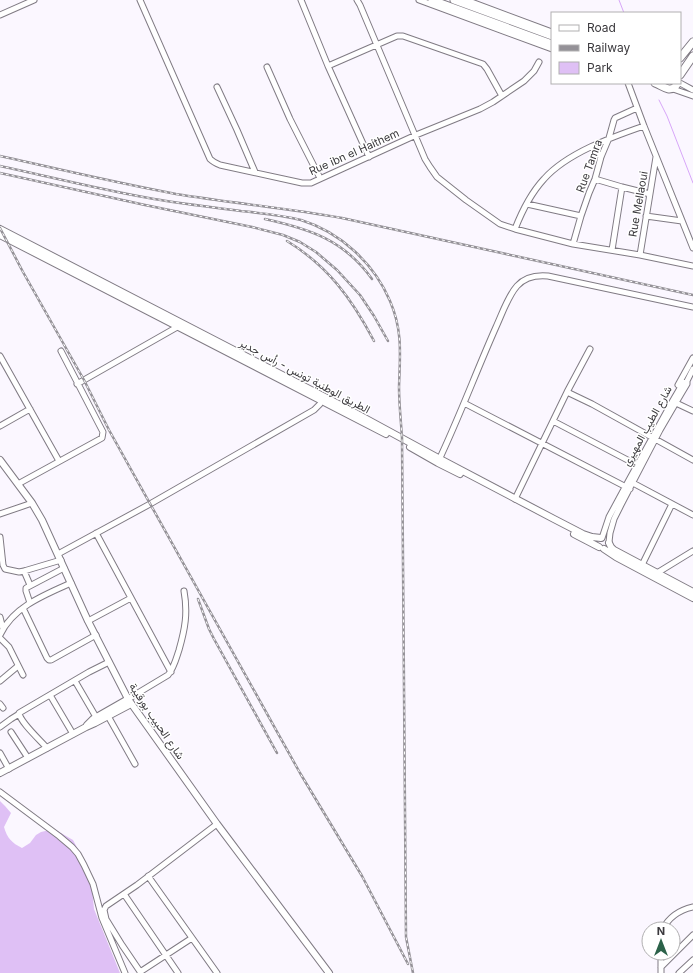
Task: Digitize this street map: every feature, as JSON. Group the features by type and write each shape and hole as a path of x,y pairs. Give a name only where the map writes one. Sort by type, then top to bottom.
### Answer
{"highway":[{"path":"432,0 551,44"},
{"path":"454,0 551,36"},
{"path":"681,57 693,42"},
{"path":"681,74 693,56"},
{"path":"659,84 666,89 672,89 678,84"}],"main road":[{"name":"الطريق الوطنية تونس - رأس جدير","path":"0,229 322,399 404,444 515,498 578,531 592,537 601,538"},
{"name":"الطريق الوطنية تونس - رأس جدير","path":"0,235 180,325"},
{"name":"شارع الحبيب بورقيبة","path":"0,460 32,503 42,520 88,621 129,701 217,824 329,973"},
{"name":"الطريق الوطنية تونس - رأس جدير","path":"439,461 693,598"},
{"path":"609,542 608,548 601,548 598,543 601,538 606,538 609,542 611,547 614,550 693,592"},
{"path":"86,726 96,723 129,701"},
{"path":"0,773 86,726 96,717 129,701"}],"street":[{"path":"0,15 34,0"},
{"name":"Rue ibn el Haithem","path":"140,0 210,159 217,164 302,183 310,183 416,135 480,109 524,82 534,71 539,62"},
{"path":"301,0 328,66 369,157"},
{"path":"419,0 551,49"},
{"path":"466,0 551,32"},
{"path":"359,2 430,167 437,177 500,224 573,244 640,255 693,266"},
{"path":"328,66 397,36 404,36 483,64 502,96"},
{"path":"267,67 290,119 320,178"},
{"path":"628,84 693,248"},
{"path":"681,84 693,90"},
{"path":"217,87 255,172"},
{"path":"672,89 693,96"},
{"name":"Rue Tamra","path":"573,244 580,216 595,179 601,157 610,138 615,118 638,108"},
{"path":"515,229 527,204 541,182 551,172 575,155 610,138 644,126"},
{"path":"591,148 595,149 601,157"},
{"name":"Rue Mellaoui","path":"640,255 656,156"},
{"path":"654,173 663,174"},
{"path":"595,179 650,194"},
{"path":"612,250 622,187"},
{"path":"527,204 580,216"},
{"path":"646,216 682,221"},
{"path":"439,461 490,340 511,295 517,286 526,280 539,276 553,276 693,308"},
{"path":"78,384 180,325"},
{"path":"515,498 567,392 590,349"},
{"path":"18,484 102,438 103,435 103,432 61,351"},
{"path":"0,356 59,461"},
{"path":"693,358 672,398 674,403 693,411"},
{"name":"شارع الطيب المهيري","path":"601,538 609,518 686,384 692,370"},
{"path":"567,392 693,460"},
{"path":"0,537 2,565 4,569 19,572 24,571 60,557 96,533 150,504 314,410 322,399"},
{"path":"464,404 627,488"},
{"path":"0,426 30,409"},
{"path":"553,421 639,466"},
{"path":"631,482 693,515"},
{"name":"شارع الطيب المهيري","path":"609,542 614,519 627,488"},
{"path":"0,514 32,503"},
{"path":"642,565 672,504"},
{"path":"96,533 171,672"},
{"path":"657,573 693,550"},
{"path":"30,604 26,588 64,568"},
{"path":"24,571 30,585"},
{"path":"0,635 7,623 16,613 70,582"},
{"path":"129,701 171,672 177,657 186,620 184,591"},
{"path":"88,621 131,598"},
{"path":"23,608 49,660 96,635"},
{"path":"0,617 3,629"},
{"path":"0,638 9,647 23,675"},
{"path":"0,727 20,712 108,662"},
{"path":"0,681 18,666"},
{"path":"75,681 96,717"},
{"path":"50,695 72,734"},
{"path":"19,714 25,724 46,748"},
{"path":"108,716 135,764"},
{"path":"11,732 28,758"},
{"path":"0,752 9,769"},
{"path":"0,792 62,839 78,854 93,884 103,922 125,973"},
{"path":"192,938 141,973 106,919 104,910 106,906 217,824"},
{"path":"148,876 217,973"},
{"path":"124,894 178,973"},
{"path":"668,921 679,911 693,906"},
{"path":"661,970 693,935"},
{"path":"679,973 693,960"}],"green space":[{"path":"0,801 11,813 4,827 8,837 22,848 30,843 36,835 41,832 54,829 73,840 87,866 92,889 94,909 120,973 0,973"}],"waterway":[{"path":"619,0 624,12"},
{"path":"659,100 667,116 693,183"}],"railway":[{"path":"0,156 110,181 176,194 342,218 693,295"},
{"path":"0,166 96,188 154,199 271,214 301,220 329,232 342,241 365,262 383,287 394,312 400,343 399,393 402,438 406,937 413,973"},
{"path":"0,173 252,227 283,235 300,242 316,252 337,270 360,295 388,341"},
{"path":"265,219 297,227 325,238 350,255 372,279"},
{"path":"0,228 84,380 109,430 300,773 362,876 408,964"},
{"path":"287,241 315,261 338,285 348,297 374,341"},
{"path":"198,599 214,639 277,753"}]}
